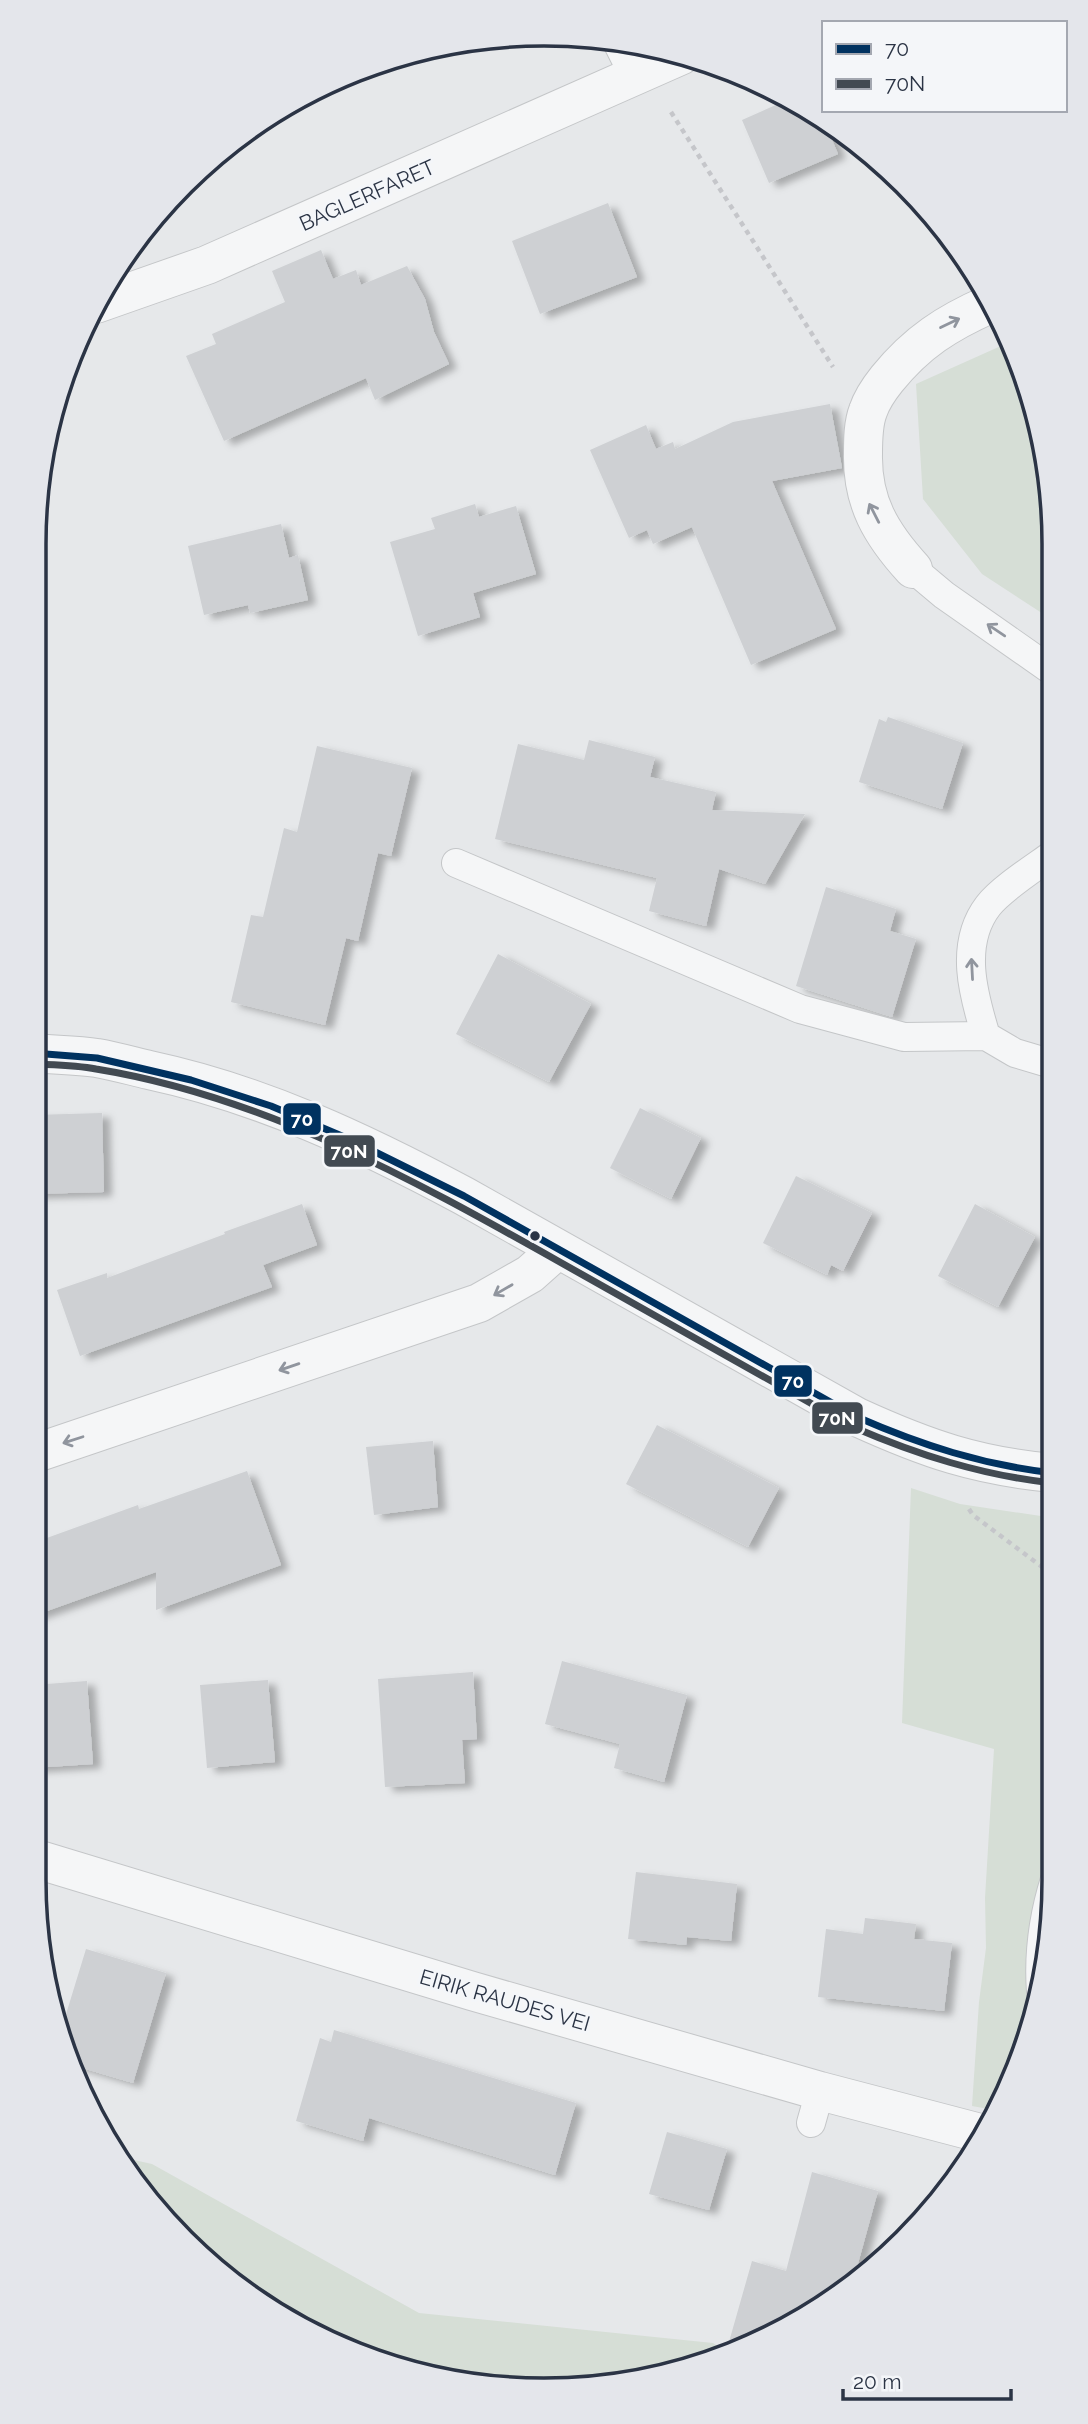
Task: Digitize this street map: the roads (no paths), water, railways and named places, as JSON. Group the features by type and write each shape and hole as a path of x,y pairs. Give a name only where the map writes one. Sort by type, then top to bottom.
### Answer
{"street":[{"name":"BAGLERFARET","path":"110,299 207,265 668,61"},
{"path":"913,569 891,544 869,503 863,475 867,413 873,398 905,356 939,328 982,308"},
{"path":"46,1054 98,1058 173,1075 231,1091 298,1115 403,1163 857,1417 910,1441 959,1458 1012,1469 1042,1472"},
{"path":"46,1450 479,1303 530,1274 557,1250"},
{"name":"EIRIK RAUDES VEI","path":"46,1862 318,1945 816,2107 974,2132"}],"lane":[{"path":"622,52 634,76"},
{"path":"913,569 944,595 1042,664"},
{"path":"456,863 800,1009 904,1037 986,1036 1016,1053 1042,1061"},
{"path":"986,1036 971,972 972,948 978,923 989,904 1042,863"}]}
